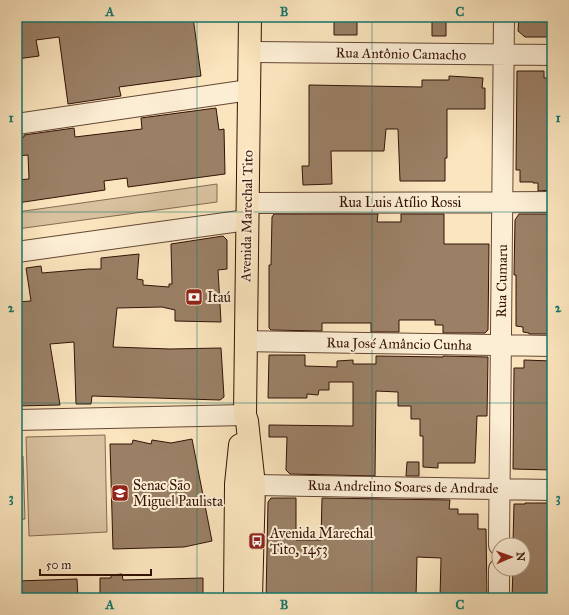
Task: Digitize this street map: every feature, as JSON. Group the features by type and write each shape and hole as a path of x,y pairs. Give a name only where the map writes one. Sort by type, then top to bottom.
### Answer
{"main road":[{"name":"Avenida Marechal Tito","path":"235,598 236,484 243,420 245,415 250,17"},
{"path":"245,415 245,471 247,477 254,485 251,598"}],"street":[{"name":"Rua Cumaru","path":"499,537 504,17"},
{"name":"Rua Antônio Camacho","path":"250,52 552,55"},
{"path":"17,124 249,90"},
{"name":"Rua Luis Atílio Rossi","path":"17,252 248,211 503,201 552,202"},
{"name":"Rua José Amâncio Cunha","path":"246,341 552,346"},
{"path":"17,420 245,415"},
{"name":"Rua Andrelino Soares de Andrade","path":"254,485 552,490"},
{"path":"499,577 499,598"}],"shaded area":[{"path":"217,184 217,202 17,229 17,212"},
{"path":"105,435 107,532 29,536 26,437"},
{"path":"23,456 25,519 17,520 17,457"}],"building":[{"path":"17,17 193,17 201,76 119,87 121,96 68,104 59,37 36,40 39,56 17,59"},
{"path":"336,17 357,17 357,35 334,35 334,19 336,19"},
{"path":"432,17 446,17 446,36 432,36"},
{"path":"519,17 548,17 548,37 525,37 518,31"},
{"path":"517,71 544,71 544,78 552,78 552,132 550,132 550,155 552,155 552,190 538,191 538,183 520,182 520,170 516,170"},
{"path":"449,76 483,78 482,88 485,88 485,109 447,109 447,158 445,158 445,181 400,181 398,129 386,129 384,151 331,151 332,184 303,185 302,166 309,166 309,85 422,87 422,80 449,80"},
{"path":"216,108 219,130 224,129 225,174 128,187 127,178 104,181 105,190 17,203 17,180 29,179 28,155 17,156 17,138 24,137 24,135 74,128 75,137 142,129 141,118"},
{"path":"274,214 378,214 377,222 401,222 401,214 444,214 444,244 489,244 488,330 485,333 443,333 443,325 435,325 435,320 399,320 399,332 371,332 371,323 322,323 322,331 271,330 269,328 269,265 271,265 272,217"},
{"path":"519,214 552,214 552,334 529,334 523,332 523,327 516,326 516,275 514,275 515,220"},
{"path":"223,236 227,240 227,269 218,270 221,322 175,321 175,310 162,307 117,308 113,347 170,349 221,348 224,397 220,400 92,396 91,404 76,404 74,342 50,344 60,405 17,406 17,302 31,301 26,268 41,266 42,273 101,269 101,258 139,254 137,279 143,280 143,285 169,287 169,284 172,284 171,244"},
{"path":"269,355 305,355 305,366 337,367 337,361 353,360 353,364 376,364 376,356 488,357 487,416 477,416 475,463 438,463 438,468 423,467 423,436 420,436 420,419 411,419 411,406 398,406 398,392 376,391 375,476 290,474 286,470 287,437 269,437 269,425 353,426 353,382 329,382 329,390 319,390 318,395 307,394 307,398 268,398"},
{"path":"524,360 552,361 552,470 513,469 514,368 524,368"},
{"path":"192,439 212,541 184,547 113,549 110,444 132,444 133,440 151,444 152,440 171,443"},
{"path":"407,462 419,462 419,476 406,476"},
{"path":"271,498 296,498 296,540 321,540 322,498 450,500 449,509 458,509 458,514 478,514 478,529 486,529 487,598 440,598 441,558 417,557 416,598 266,598 268,502"},
{"path":"552,503 552,598 512,598 513,577 531,577 531,537 513,537 514,504"},
{"path":"122,574 123,580 203,578 203,598 100,598 100,578 111,578 111,575"},
{"path":"77,579 78,598 17,598 17,581"}],"place":[{"name":"Itaú","path":"194,297"},
{"name":"Senac São Miguel Paulista","path":"120,493"},
{"name":"Avenida Marechal Tito, 1453","path":"257,541"}]}
